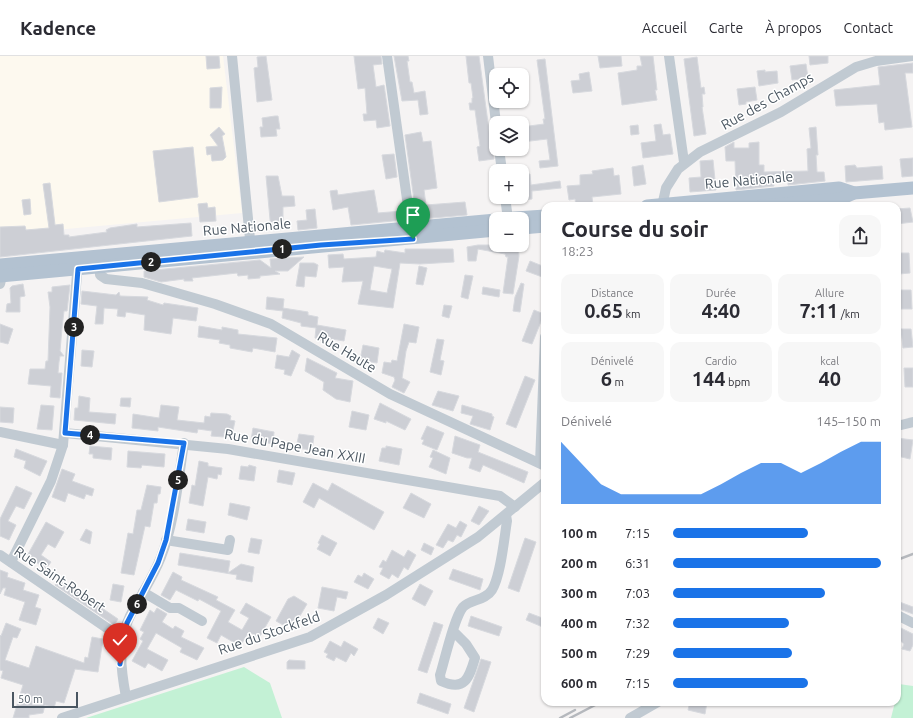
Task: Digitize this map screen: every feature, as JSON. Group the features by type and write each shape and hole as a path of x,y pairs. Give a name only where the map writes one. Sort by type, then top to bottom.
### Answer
{"main road":[{"name":"Rue Nationale","path":"750,202 840,199 854,193 913,188"},
{"path":"529,217 541,216"},
{"name":"Rue Nationale","path":"412,233 489,221"},
{"path":"529,227 541,226"},
{"name":"Rue Nationale","path":"1,273 251,247 412,233 489,230"}],"street":[{"path":"232,56 251,247"},
{"path":"387,56 412,233"},
{"path":"488,56 495,116"},
{"path":"669,56 684,162"},
{"name":"Rue des Champs","path":"663,202 666,188 678,169 684,162 700,152 781,112 856,67 876,61 913,56"},
{"path":"126,259 127,281"},
{"name":"Rue Haute","path":"99,262 100,275 106,279 127,281 163,289 215,304 271,324 390,394 541,464"},
{"path":"11,562 51,481 63,445 78,264"},
{"path":"901,425 913,422"},
{"path":"0,432 63,445"},
{"name":"Rue du Pape Jean XXIII","path":"65,433 184,443 269,456 500,496 515,507"},
{"path":"126,697 120,664 123,639 130,617 158,563 166,540 184,443"},
{"name":"Rue du Stockfeld","path":"62,718 310,637 337,624 478,537 541,485"},
{"path":"453,631 466,644 476,658 470,676 465,682 459,685 441,681 440,674 453,631 464,606 487,596 494,587 507,521 506,515"},
{"path":"166,540 228,550 230,540"},
{"name":"Rue Saint-Robert","path":"0,555 123,639"},
{"path":"143,592 170,608 178,608 202,621"},
{"path":"901,617 913,623"},
{"path":"630,718 643,715 653,706"}],"shaded area":[{"path":"0,56 223,56 242,213 0,235"}],"green space":[{"path":"244,667 270,683 282,718 86,718"},
{"path":"901,684 913,686 913,718 891,718 894,706 901,706"}],"building":[{"path":"206,56 219,56 220,68 207,69"},
{"path":"266,56 272,100 257,102 254,68 258,67 257,57"},
{"path":"354,56 381,56 382,64 373,65 376,87 384,85 390,126 377,128 376,120 364,121 363,114 367,114 365,88 358,89"},
{"path":"394,56 408,56 409,61 407,61 410,82 412,82 414,93 425,91 428,114 420,115 418,100 402,101"},
{"path":"466,56 479,56 489,130 489,156 494,156 494,159 479,161 477,147 480,146 475,110 470,110 469,103 472,103 473,98 471,83 469,83"},
{"path":"598,56 621,56 622,66 600,68"},
{"path":"640,56 653,56 657,100 622,105 618,73 637,70 637,66 642,66"},
{"path":"809,56 828,56 828,63 810,65"},
{"path":"697,57 701,88 704,87 705,94 702,94 702,107 706,134 694,136 684,59"},
{"path":"545,59 558,166 540,168 539,161 550,160 547,139 529,141 529,126 544,124 543,119 545,119 537,60"},
{"path":"913,63 913,73 905,73 912,127 885,130 884,122 879,123 877,104 836,106 834,90 880,85 878,67"},
{"path":"806,64 808,78 792,80 790,66"},
{"path":"765,70 765,72 777,71 778,83 759,86 757,71"},
{"path":"589,72 592,91 573,93 571,81 580,80 579,74"},
{"path":"222,87 221,108 210,108 210,88"},
{"path":"755,87 757,100 739,105 737,89"},
{"path":"278,116 280,129 276,129 277,136 261,137 260,127 263,127 262,118"},
{"path":"661,124 663,135 670,134 673,154 643,158 641,143 656,141 654,125"},
{"path":"638,125 639,134 631,135 630,126"},
{"path":"219,127 225,134 222,136 226,157 223,160 212,161 211,154 207,155 206,147 218,146 210,135"},
{"path":"816,127 818,155 816,155 817,172 824,172 825,181 788,185 788,181 773,181 774,186 736,190 735,161 726,161 725,147 734,142 734,148 749,148 749,143 759,142 759,165 764,165 764,172 808,171 807,149 811,148 809,128"},
{"path":"421,132 423,142 431,141 437,188 424,190 426,205 465,202 467,215 421,219 416,214 405,135"},
{"path":"193,147 198,197 159,202 153,151"},
{"path":"394,154 397,177 386,179 382,155"},
{"path":"913,158 913,176 902,177 900,159"},
{"path":"713,160 716,190 690,192 689,178 701,177 700,161"},
{"path":"643,165 646,184 634,186 632,167"},
{"path":"855,165 857,168 882,166 883,179 846,182 845,166"},
{"path":"613,168 614,176 619,175 621,194 592,197 593,202 576,202 575,199 569,200 567,186 580,185 580,175 593,174 592,171"},
{"path":"529,174 531,185 560,181 561,188 532,191 532,199 529,199"},
{"path":"266,176 278,176 282,196 294,196 295,206 283,207 283,229 271,230"},
{"path":"50,183 55,225 63,224 64,235 69,235 69,237 107,232 106,230 110,228 137,224 137,227 191,223 192,236 0,257 0,227 25,226 26,230 49,228 43,184"},
{"path":"337,190 338,195 374,190 378,213 402,211 403,220 351,225 348,207 333,210 330,191"},
{"path":"30,199 31,214 24,215 22,200"},
{"path":"207,203 208,208 215,207 216,221 200,222 198,204"},
{"path":"910,208 913,222 901,224 901,209"},
{"path":"315,209 317,228 298,230 297,221 307,220 306,210"},
{"path":"489,245 489,251 478,249 476,261 468,261 467,247"},
{"path":"405,249 453,249 454,262 420,264 400,263 393,308 358,304 363,281 342,282 344,267 329,268 328,255 343,254 344,259 376,257 377,251 384,253 385,250 405,253","holes":["374,266 392,269 387,293 370,290"]},
{"path":"494,252 519,252 513,294 503,293 508,257 506,257 505,254"},
{"path":"901,253 909,253 910,273 901,274"},
{"path":"304,257 288,271 275,271 280,274 260,276 260,278 248,279 248,275 238,276 237,273 192,278 193,281 184,281 184,279 161,282 144,277 144,271 260,260 271,268 270,259"},
{"path":"530,261 541,265 541,277 526,271"},
{"path":"300,263 314,263 318,265 316,277 305,276 304,287 296,286"},
{"path":"419,266 427,268 423,285 416,284"},
{"path":"465,275 473,276 468,299 461,297"},
{"path":"521,283 524,284 520,312 513,311 515,297"},
{"path":"23,284 25,296 20,297 20,312 6,312 7,304 11,303 10,288 12,286"},
{"path":"70,285 67,311 64,311 60,351 64,356 60,356 58,373 62,373 60,398 50,397 51,386 28,384 30,369 45,369 46,361 48,361 50,307 48,292 52,292 52,287"},
{"path":"483,287 500,290 499,297 482,294"},
{"path":"901,290 911,290 912,309 901,309"},
{"path":"82,291 116,295 119,292 120,296 148,297 147,300 163,305 164,303 198,308 196,321 173,318 171,334 144,330 145,315 126,312 125,317 117,316 118,309 104,308 103,324 95,324 97,306 81,304"},
{"path":"267,297 284,299 283,308 308,312 308,315 318,317 317,325 346,330 344,341 332,339 326,342 315,338 316,328 301,326 301,323 282,318 283,311 266,309"},
{"path":"444,305 452,306 449,318 442,316"},
{"path":"534,310 541,313 541,322 532,344 522,341"},
{"path":"0,324 13,329 8,344 0,342"},
{"path":"404,324 419,327 416,343 409,342 406,351 402,378 410,382 404,393 392,387 395,380 394,377 382,373 384,362 391,363 392,360 397,361"},
{"path":"199,326 222,330 222,327 238,330 238,334 277,338 275,352 253,348 252,352 230,348 230,345 219,343 220,340 198,337"},
{"path":"901,329 911,329 913,347 903,348"},
{"path":"437,339 444,340 440,360 444,361 441,375 430,372"},
{"path":"363,345 379,348 377,363 360,360"},
{"path":"82,350 94,351 92,367 81,366"},
{"path":"292,350 300,355 291,376 284,374 285,370 275,368 277,355 289,357"},
{"path":"307,358 337,373 335,378 353,381 350,402 336,399 323,390 324,382 305,371"},
{"path":"904,368 913,368 913,387 905,387"},
{"path":"525,376 535,380 516,428 506,424"},
{"path":"438,391 459,396 453,411 432,405"},
{"path":"79,396 90,398 89,412 116,414 115,424 74,420 75,408 78,408"},
{"path":"121,398 131,398 130,407 120,406"},
{"path":"380,403 411,419 405,430 386,421 386,423 374,419"},
{"path":"41,405 54,406 52,430 37,429"},
{"path":"161,405 179,407 177,420 204,423 205,416 210,417 211,413 227,414 231,416 230,420 235,421 232,435 224,433 224,437 211,436 212,431 198,429 197,433 158,427 158,431 132,428 133,414 159,418"},
{"path":"462,405 492,414 494,417 490,430 470,424 473,416 461,413"},
{"path":"0,407 14,408 13,423 0,422"},
{"path":"352,411 369,415 366,430 349,427"},
{"path":"427,426 444,433 437,450 422,444 424,440 421,439"},
{"path":"253,428 274,432 273,444 251,440"},
{"path":"299,434 314,436 312,450 296,448"},
{"path":"455,436 480,445 478,452 528,472 524,483 483,465 480,472 469,468 472,458 467,458 452,453"},
{"path":"901,438 913,440 910,459 901,457"},
{"path":"90,446 112,448 111,460 93,458 93,454 89,454"},
{"path":"386,446 402,449 399,465 379,461 382,448 386,448"},
{"path":"16,449 47,461 40,476 24,468 26,461 14,457"},
{"path":"433,450 450,458 446,474 429,467 433,458 430,457"},
{"path":"128,451 165,454 164,467 142,465 141,468 127,467"},
{"path":"199,461 208,463 208,466 222,468 221,475 218,474 217,479 208,477 203,506 189,503 192,485 195,486"},
{"path":"249,465 256,467 254,481 239,479 241,466 248,467"},
{"path":"62,469 75,474 72,481 94,489 92,496 86,494 84,499 68,493 65,502 52,497"},
{"path":"279,470 295,473 292,485 277,482"},
{"path":"313,483 328,491 332,483 384,512 374,530 319,498 314,508 303,502"},
{"path":"147,485 161,487 160,494 158,494 157,503 154,503 150,527 145,526 134,575 121,573 128,533 133,534 137,510 141,510"},
{"path":"16,486 32,493 24,509 16,506 8,521 16,525 9,540 0,536 0,519"},
{"path":"411,493 431,504 424,518 403,508"},
{"path":"230,503 250,507 247,520 228,515"},
{"path":"479,506 489,511 479,525 471,521"},
{"path":"188,519 206,522 204,533 186,530"},
{"path":"460,521 467,525 461,537 457,535 453,542 448,540 443,548 436,545 448,524 456,528"},
{"path":"46,522 64,532 55,548 48,544 41,555 51,562 46,569 27,556"},
{"path":"86,529 92,532 90,544 80,540"},
{"path":"322,535 337,543 330,556 317,549"},
{"path":"251,538 262,540 259,554 248,552"},
{"path":"525,538 536,542 519,592 508,588"},
{"path":"424,543 434,548 431,555 421,550"},
{"path":"392,550 404,557 408,550 416,555 408,570 404,567 398,578 392,574 389,579 380,574 383,568 379,567 383,560 386,562"},
{"path":"180,553 230,561 228,573 241,564 254,567 252,582 236,579 237,575 178,565"},
{"path":"453,569 483,579 480,590 449,579"},
{"path":"0,570 8,573 7,577 25,583 23,590 39,595 35,607 41,609 36,625 19,620 25,602 4,595 6,588 3,588 0,594"},
{"path":"173,572 182,577 181,580 218,597 216,600 235,610 228,622 242,630 249,618 240,613 246,603 271,617 259,638 249,632 240,646 221,635 217,643 207,638 221,611 199,599 198,601 176,590 170,600 161,595"},
{"path":"364,573 374,579 368,589 354,582 358,575 362,577"},
{"path":"61,580 118,619 114,625 55,585"},
{"path":"113,584 124,586 121,602 110,600"},
{"path":"420,584 433,591 425,606 412,599"},
{"path":"322,587 348,592 346,599 337,597 334,611 318,608"},
{"path":"294,596 307,604 293,625 287,623 285,626 276,621 288,599"},
{"path":"901,602 913,607 913,614 901,610"},
{"path":"157,608 167,614 162,622 173,629 175,626 184,631 181,637 204,648 197,660 180,652 182,648 156,633 147,649 168,660 162,671 148,663 145,668 132,661 143,641 140,639 144,632 140,630 150,610 154,613"},
{"path":"529,613 541,618 541,626 526,620"},
{"path":"471,616 502,627 499,636 468,626"},
{"path":"378,618 389,623 383,634 373,628"},
{"path":"434,622 443,625 427,673 418,670"},
{"path":"6,623 21,629 17,638 13,637 5,660 29,668 36,646 84,663 85,657 88,658 92,637 103,639 98,672 75,669 64,703 56,701 54,708 45,705 43,713 29,715 29,718 13,718 23,685 1,678 3,671 0,670 0,635 1,636"},
{"path":"901,628 913,634 913,645 910,651 902,649 904,644 901,641"},
{"path":"330,641 341,647 344,641 358,649 354,656 351,653 346,662 336,657 334,661 326,657 328,654 324,652"},
{"path":"481,659 491,662 474,712 464,708"},
{"path":"289,660 305,661 305,669 287,669 287,662"},
{"path":"420,693 451,704 448,714 417,703"},
{"path":"689,706 706,706 705,714 688,710"}],"railway":[{"path":"901,558 913,554"},
{"path":"570,718 593,706"},
{"path":"560,718 575,710"}],"route":[{"path":"120,664 123,639 127,623 158,563 171,525 184,443 65,433 78,269 321,245 413,239"}]}
